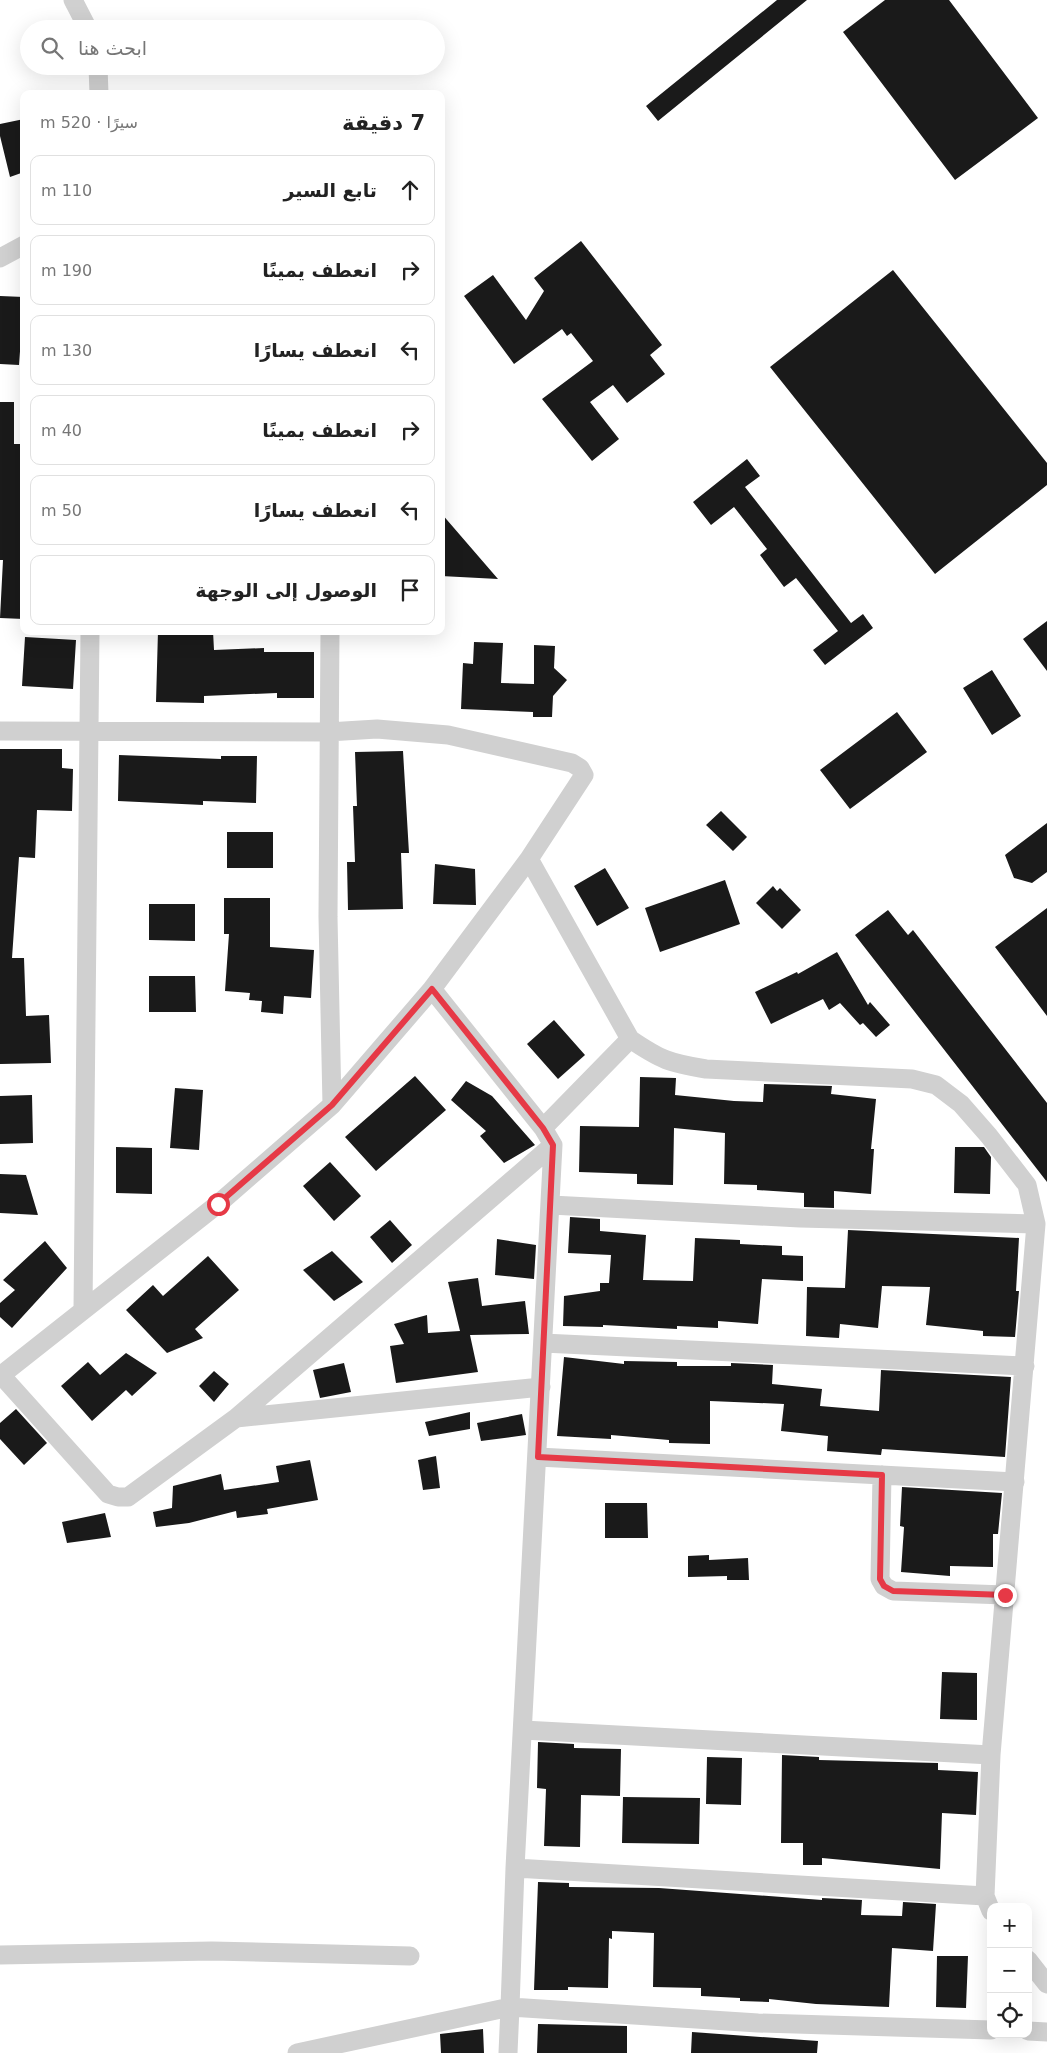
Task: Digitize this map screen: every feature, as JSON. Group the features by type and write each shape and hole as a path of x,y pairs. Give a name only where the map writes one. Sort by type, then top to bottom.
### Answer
{"street":[{"path":"73,0 83,20"},
{"path":"98,75 99,90"},
{"path":"0,258 20,247"},
{"path":"84,1309 90,635"},
{"path":"330,635 328,732 332,1105"},
{"path":"0,731 328,732 377,729 448,735 572,763 580,768 584,775 529,859 432,989 332,1105 218,1204 1,1375 108,1494 128,1497 236,1418 553,1145"},
{"path":"529,859 630,1038 657,1058 675,1064 706,1069 912,1079 936,1085 961,1104 1027,1185 1036,1224 991,1755 988,1903"},
{"path":"432,989 543,1128 553,1145 515,1868 508,2053"},
{"path":"543,1128 630,1038"},
{"path":"550,1205 800,1218 1036,1224"},
{"path":"543,1344 1025,1366"},
{"path":"236,1418 541,1387"},
{"path":"538,1457 1015,1482"},
{"path":"882,1475 880,1579 884,1586 893,1591 1005,1595"},
{"path":"523,1730 991,1755"},
{"path":"515,1868 987,1904"},
{"path":"0,1955 212,1951 410,1956"},
{"path":"1032,1965 1047,1984"},
{"path":"297,2053 510,2007 758,2023 987,2030"},
{"path":"1032,2031 1047,2032"}],"building":[{"path":"777,0 807,0 658,121 646,106"},
{"path":"885,0 949,0 1038,118 955,180 843,32"},
{"path":"20,120 20,173 10,177 0,136 0,124"},
{"path":"581,241 662,345 650,355 665,374 627,403 613,385 590,402 619,439 592,461 542,399 593,361 571,333 567,336 562,329 514,364 464,296 493,275 526,320 544,291 534,278"},
{"path":"893,270 1047,463 1047,485 935,574 770,367"},
{"path":"0,296 20,297 19,365 0,364"},
{"path":"0,402 14,402 14,444 20,444 20,619 0,618 3,560 0,560"},
{"path":"747,459 760,476 745,487 851,623 863,614 873,628 825,665 813,650 838,631 796,578 784,587 760,555 767,549 734,507 711,525 693,502"},
{"path":"445,518 498,579 445,576"},
{"path":"1047,621 1047,671 1023,639"},
{"path":"158,635 213,635 214,650 264,648 264,652 314,652 314,698 277,698 277,693 204,696 204,703 156,702"},
{"path":"25,637 76,640 73,689 22,686"},
{"path":"474,642 503,643 501,683 534,684 534,645 555,646 554,668 567,680 553,696 552,717 533,717 533,712 461,709 463,663 473,664"},
{"path":"992,670 1021,716 992,735 963,688"},
{"path":"897,712 927,752 850,809 820,770"},
{"path":"0,749 62,749 62,768 73,769 72,811 37,810 35,858 19,857 12,958 24,958 26,1016 49,1015 51,1063 0,1064"},
{"path":"403,751 409,853 401,853 403,909 348,910 347,862 355,862 353,806 357,806 355,752"},
{"path":"119,755 221,759 221,756 257,756 256,803 203,801 203,805 118,801"},
{"path":"721,811 747,837 733,851 706,825"},
{"path":"1047,823 1047,872 1032,883 1014,878 1005,855"},
{"path":"227,832 273,832 273,868 227,868"},
{"path":"435,864 475,869 476,905 433,904"},
{"path":"605,868 629,908 597,926 574,886"},
{"path":"725,880 740,924 660,952 645,908"},
{"path":"773,886 777,891 780,888 801,910 782,929 756,903"},
{"path":"224,898 270,898 270,947 314,950 311,998 284,996 283,1014 261,1012 262,1001 249,1000 250,993 225,991 229,934 224,934"},
{"path":"149,904 195,904 195,941 149,940"},
{"path":"1047,908 1047,1016 995,947"},
{"path":"888,910 908,935 913,930 1047,1103 1047,1182 855,935"},
{"path":"837,952 868,1005 870,1002 890,1025 876,1037 863,1023 860,1025 840,1003 829,1010 823,999 771,1024 755,992 797,972 798,974"},
{"path":"149,976 195,976 196,1012 149,1012"},
{"path":"554,1020 585,1055 558,1079 527,1044"},
{"path":"415,1076 446,1110 376,1171 345,1137"},
{"path":"640,1077 676,1078 675,1095 734,1101 763,1102 764,1084 832,1086 831,1094 876,1099 871,1149 874,1149 871,1194 834,1191 834,1208 804,1207 804,1193 757,1190 757,1185 724,1184 725,1133 674,1128 673,1185 637,1184 637,1174 579,1172 580,1126 639,1127"},
{"path":"466,1081 492,1096 535,1145 504,1163 480,1136 486,1131 451,1100"},
{"path":"175,1088 203,1090 199,1150 170,1148"},
{"path":"32,1095 33,1143 0,1144 0,1096"},
{"path":"116,1147 152,1148 152,1194 116,1193"},
{"path":"955,1147 984,1147 991,1157 990,1194 954,1193"},
{"path":"330,1162 361,1196 334,1221 303,1186"},
{"path":"0,1174 26,1175 38,1215 0,1213"},
{"path":"570,1217 600,1219 600,1231 646,1235 643,1280 693,1281 695,1238 740,1240 740,1244 782,1246 782,1255 803,1256 803,1281 762,1279 758,1324 718,1321 718,1328 677,1326 677,1329 603,1325 603,1327 563,1326 564,1296 600,1291 600,1283 609,1283 611,1255 568,1253"},
{"path":"390,1220 412,1245 392,1263 370,1237"},
{"path":"848,1230 1019,1238 1016,1291 1019,1291 1015,1337 983,1336 983,1331 926,1325 930,1287 882,1286 878,1328 840,1324 839,1338 806,1336 807,1287 845,1288"},
{"path":"497,1239 536,1245 534,1279 495,1275"},
{"path":"45,1241 67,1268 12,1328 0,1317 0,1303 15,1290 3,1280"},
{"path":"332,1251 363,1282 334,1301 303,1270"},
{"path":"208,1256 239,1290 195,1329 203,1338 167,1353 126,1310 153,1285 163,1296"},
{"path":"478,1278 482,1306 525,1301 529,1334 470,1335 478,1372 396,1383 390,1346 404,1344 394,1324 427,1315 428,1333 460,1331 448,1282"},
{"path":"126,1353 157,1373 132,1396 126,1390 92,1421 61,1386 88,1362 100,1375"},
{"path":"564,1357 624,1364 624,1361 677,1362 677,1366 731,1366 731,1363 773,1365 772,1384 822,1389 820,1406 879,1411 881,1370 1011,1377 1005,1457 882,1449 881,1455 827,1451 828,1436 781,1431 784,1404 710,1401 710,1444 669,1443 669,1440 611,1435 611,1439 557,1436"},
{"path":"344,1363 351,1392 320,1398 313,1370"},
{"path":"214,1371 229,1384 214,1402 199,1386"},
{"path":"16,1409 47,1443 24,1465 0,1439 0,1423"},
{"path":"470,1412 470,1429 429,1436 425,1422"},
{"path":"522,1414 526,1435 481,1441 477,1423"},
{"path":"436,1456 440,1488 423,1490 418,1460"},
{"path":"310,1460 318,1500 267,1509 268,1514 237,1518 236,1511 189,1523 156,1527 153,1512 172,1508 173,1486 221,1474 224,1490 279,1482 276,1466"},
{"path":"902,1487 1002,1493 998,1534 993,1534 993,1567 950,1566 950,1576 901,1572 904,1527 900,1526"},
{"path":"605,1503 647,1503 648,1538 605,1538"},
{"path":"105,1513 111,1537 67,1543 62,1522"},
{"path":"709,1555 709,1560 748,1558 749,1580 727,1580 727,1576 688,1577 688,1556"},
{"path":"942,1672 977,1673 977,1720 940,1719"},
{"path":"538,1742 574,1744 574,1748 621,1749 620,1796 581,1795 580,1847 544,1846 546,1789 537,1788"},
{"path":"782,1755 819,1757 819,1760 938,1763 938,1770 978,1772 976,1815 942,1813 940,1869 822,1858 822,1865 803,1865 803,1843 781,1843"},
{"path":"707,1757 742,1758 741,1805 706,1804"},
{"path":"623,1797 700,1798 699,1844 622,1843"},
{"path":"538,1882 569,1883 569,1887 659,1888 822,1900 822,1898 862,1900 861,1915 902,1916 903,1902 936,1904 933,1951 892,1948 889,2007 816,2004 769,1999 769,2002 740,2001 740,1998 701,1996 701,1988 653,1987 654,1933 612,1931 612,1939 609,1938 608,1988 568,1987 568,1990 534,1990"},
{"path":"937,1956 968,1956 966,2008 936,2007"},
{"path":"538,2024 627,2026 627,2053 537,2053"},
{"path":"483,2029 484,2053 441,2053 440,2034"},
{"path":"692,2032 818,2041 817,2053 691,2053"}],"route":[{"path":"218,1204 332,1105 432,989 543,1128 553,1145 538,1457 882,1475 880,1579 884,1586 893,1591 1005,1595"}]}
